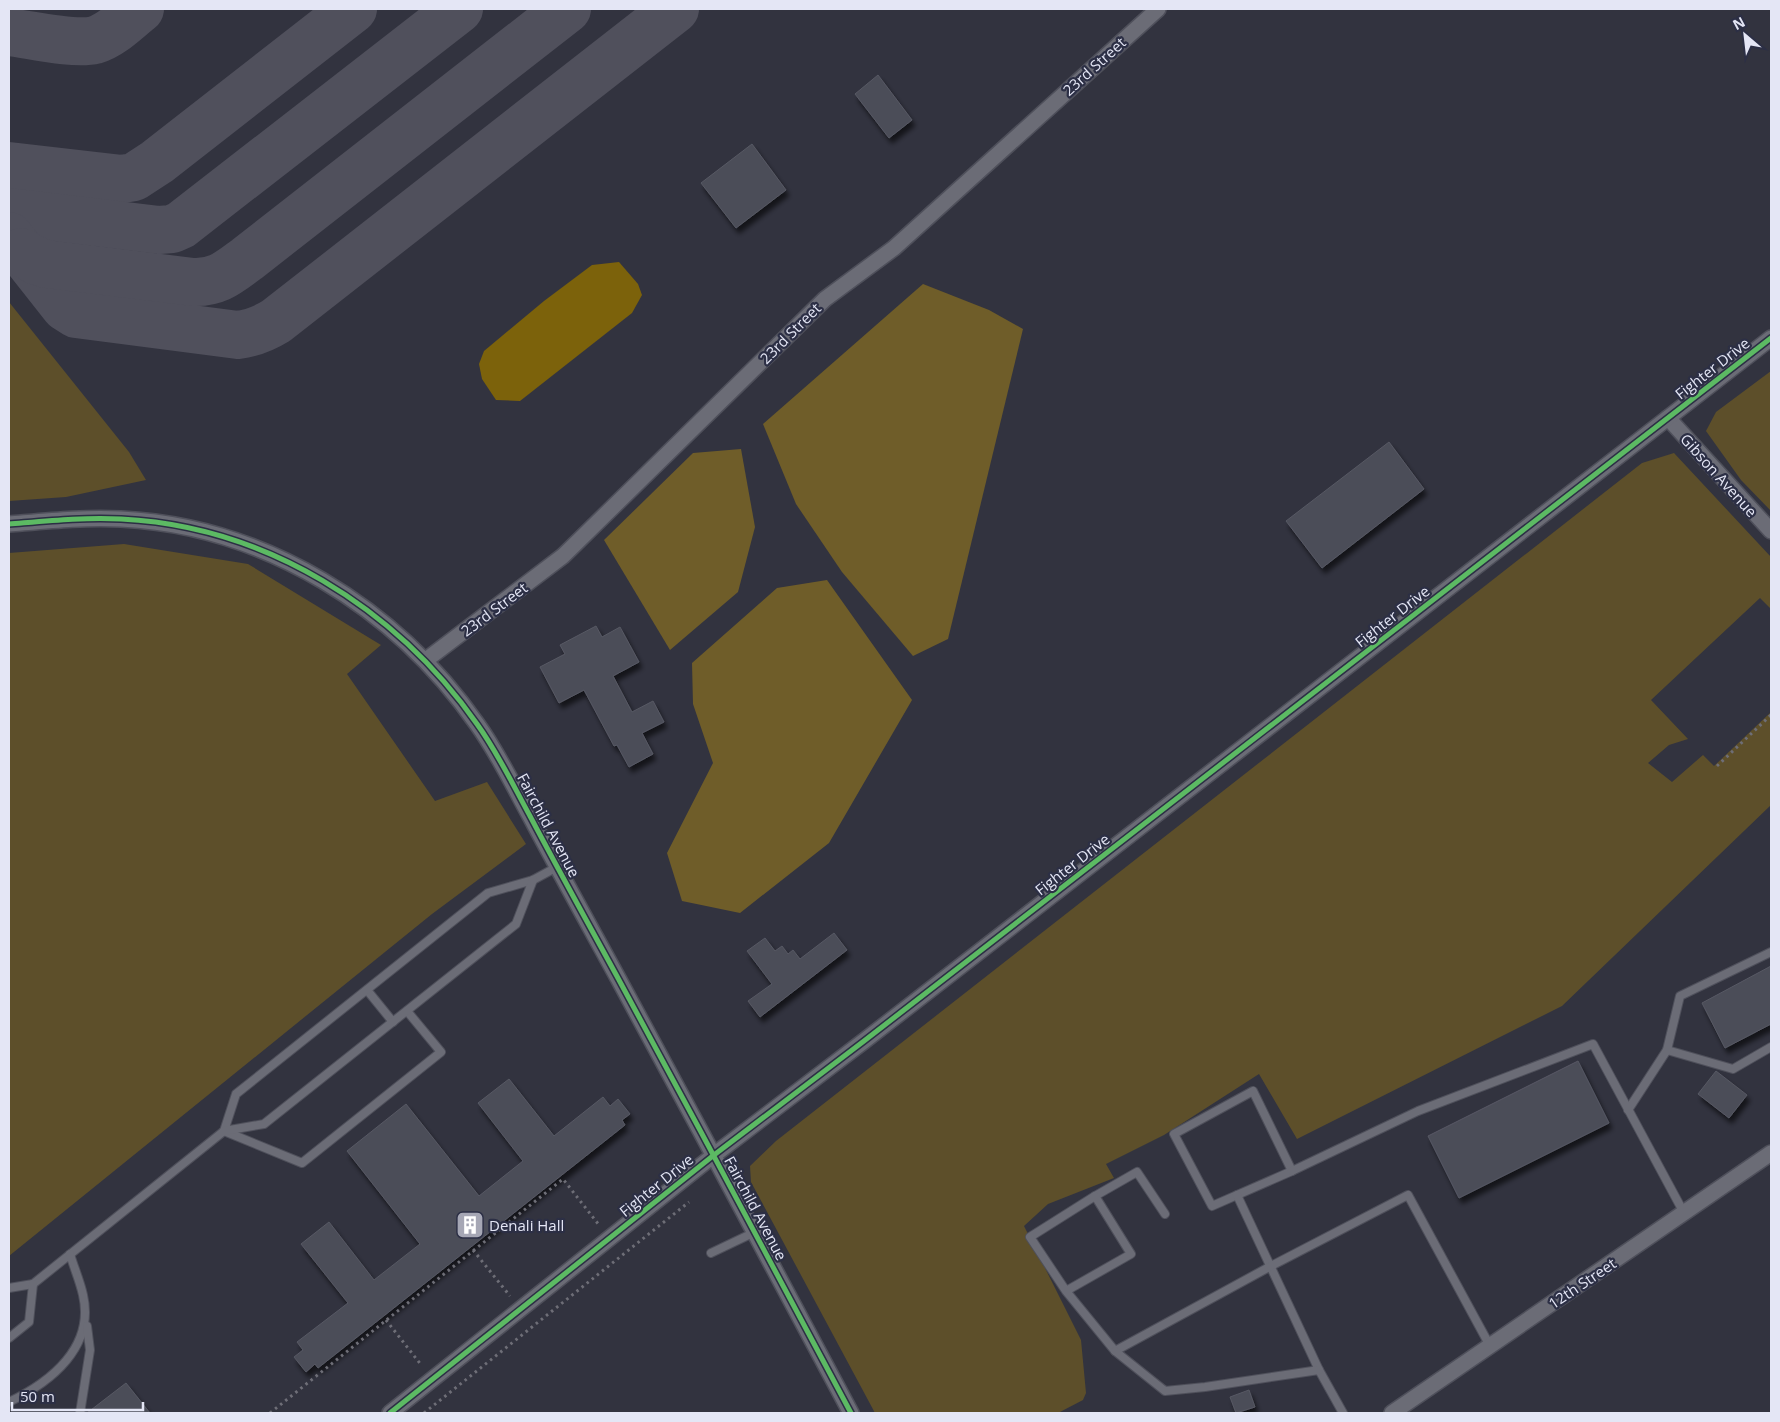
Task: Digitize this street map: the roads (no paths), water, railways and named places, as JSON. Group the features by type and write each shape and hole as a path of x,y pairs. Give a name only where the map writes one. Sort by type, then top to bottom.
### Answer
{"street":[{"name":"23rd Street","path":"426,660 563,556 825,299 894,248 1158,9"},
{"name":"Fighter Drive","path":"390,1413 714,1155 880,1029 1771,338"},
{"name":"Gibson Avenue","path":"1668,418 1771,531"},
{"name":"Fairchild Avenue","path":"9,524 61,519 123,519 181,527 230,539 281,558 354,599 426,660 463,704 501,761 851,1413"},
{"name":"12th Street","path":"1392,1413 1771,1153"}],"lane":[{"path":"224,1131 236,1094 488,893 533,880 558,867"},
{"path":"9,1288 33,1284 224,1131 264,1124 516,924 533,880"},
{"path":"1628,1110 1667,1050 1680,996 1771,952"},
{"path":"367,990 393,1022"},
{"path":"224,1131 302,1163 441,1052 407,1011"},
{"path":"1292,1171 1253,1091 1174,1134 1212,1206 1292,1171 1418,1112 1593,1044 1684,1213"},
{"path":"1667,1050 1733,1069 1771,1047"},
{"path":"1165,1214 1136,1172 1030,1237 1066,1291 1115,1351 1166,1391 1319,1370"},
{"path":"1237,1195 1319,1370 1344,1413"},
{"path":"1115,1351 1271,1266 1408,1195 1490,1346"},
{"path":"1066,1291 1131,1254 1095,1196"},
{"path":"711,1253 755,1232"},
{"path":"70,1254 84,1295 90,1350 80,1413"},
{"path":"9,1338 29,1322 33,1284"},
{"path":"9,1402 22,1396 52,1375 71,1356 83,1335 85,1316"}],"place":[{"name":"Denali Hall","path":"470,1225"}]}
